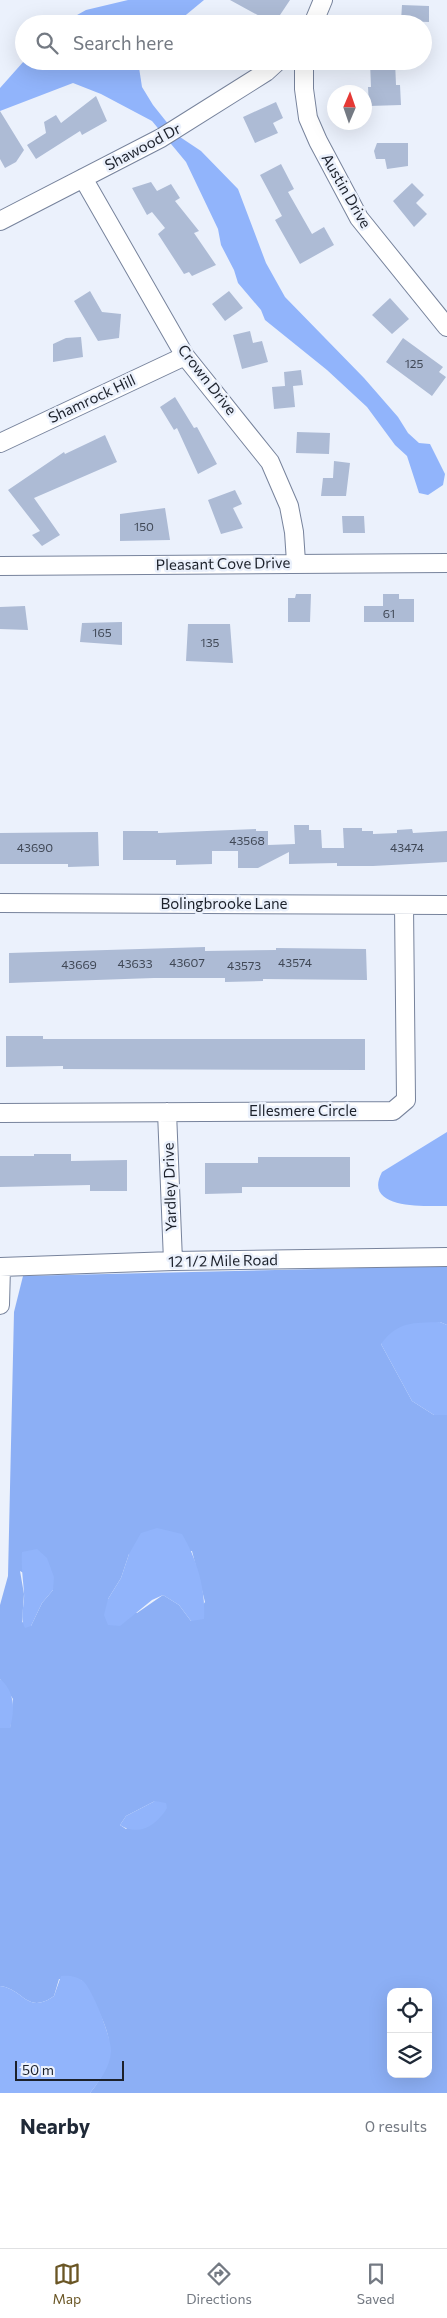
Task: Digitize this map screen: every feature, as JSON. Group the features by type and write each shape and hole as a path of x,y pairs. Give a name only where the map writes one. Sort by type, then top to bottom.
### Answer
{"street":[{"path":"317,15 323,0"},
{"name":"Shawood Dr","path":"0,220 179,128 268,70"},
{"name":"Austin Drive","path":"304,70 304,89 308,118 318,141 359,218 447,327"},
{"name":"Crown Drive","path":"83,178 185,356 270,462 289,506 294,532 296,562"},
{"name":"Shamrock Hill","path":"0,443 185,356"},
{"name":"Pleasant Cove Drive","path":"0,566 127,566 296,562 447,563"},
{"name":"Bolingbrooke Lane","path":"0,903 447,905"},
{"name":"Ellesmere Circle","path":"0,1113 393,1111 406,1100 404,905"},
{"name":"Yardley Drive","path":"167,1112 173,1261"},
{"name":"12 1/2 Mile Road","path":"1,1267 173,1261 447,1257"},
{"path":"0,1305 1,1267"}],"shaded area":[{"path":"128,0 204,0 186,15 77,15 86,10"},
{"path":"16,70 139,70 142,87 153,105 177,135 201,151 238,189 266,263 285,297 364,378 398,417 408,433 419,443 430,444 445,474 443,485 428,495 419,493 407,456 395,445 367,407 327,370 265,320 261,310 238,283 234,270 221,245 218,229 186,162 152,121 101,94 73,83 0,111 0,88"},
{"path":"447,1132 447,1206 399,1203 388,1199 381,1193 378,1184 382,1172"},
{"path":"447,1266 447,1325 440,1322 381,1344 412,1401 434,1415 447,1415 447,2093 90,2093 101,2078 107,2064 109,2051 105,2026 85,1984 81,1980 59,1979 54,1996 38,2003 31,2002 15,1991 0,1986 0,1728 10,1728 13,1699 0,1679 0,1605 8,1576 14,1312 23,1276","holes":["192,1551 205,1602 191,1621 179,1605 163,1595 137,1613 108,1599 121,1578 129,1554","20,1571 53,1590 42,1603 31,1626 22,1622 24,1594","155,1801 126,1829 120,1825 126,1816"]},
{"path":"440,1322 447,1325 447,1415 434,1415 412,1401 381,1344 387,1336 400,1327 414,1323"},
{"path":"157,1528 182,1534 196,1564 202,1586 204,1619 191,1621 179,1605 163,1595 152,1600 120,1626 108,1625 104,1615 108,1599 121,1578 129,1554 141,1533"},
{"path":"37,1549 47,1558 54,1577 53,1590 42,1603 31,1626 25,1628 22,1620 24,1598 22,1552"},
{"path":"0,1679 9,1689 11,1695 13,1714 10,1728 0,1728"},
{"path":"155,1801 166,1803 167,1808 153,1824 134,1830 120,1825 126,1816"},
{"path":"61,1976 72,1976 81,1979 97,2004 105,2026 111,2052 106,2069 90,2093 0,2093 0,1986 8,1988 31,2002 38,2003 54,1996"}],"building":[{"path":"230,0 290,0 280,15 258,15"},
{"path":"402,5 429,6 429,15 401,15"},
{"path":"370,70 395,70 396,85 400,85 401,105 372,106"},
{"path":"96,96 107,121 82,135 80,131 36,159 27,145 46,133 44,122 56,115 61,123"},
{"path":"276,102 283,118 273,123 278,133 255,143 243,117"},
{"path":"0,111 24,150 16,162 5,168 0,159"},
{"path":"377,143 408,143 408,166 387,169 385,159 376,159 374,151"},
{"path":"281,164 294,189 288,192 312,234 324,227 334,245 300,264 275,220 282,216 260,175"},
{"path":"151,182 157,191 171,184 180,198 175,201 199,231 194,233 216,265 192,276 189,272 184,274 158,234 165,228 152,212 147,215 132,188"},
{"path":"412,183 424,195 416,203 427,214 414,227 393,201"},
{"path":"90,291 102,312 121,314 119,338 98,341 74,301"},
{"path":"229,291 243,308 225,321 212,304"},
{"path":"390,298 409,319 392,334 372,315"},
{"path":"250,331 253,343 262,341 268,362 242,369 233,335"},
{"path":"81,337 83,357 53,362 53,344 66,338"},
{"path":"403,338 443,367 439,372 446,377 432,396 386,362"},
{"path":"301,370 303,385 293,386 295,407 274,409 272,387 285,386 284,372"},
{"path":"175,397 194,428 197,427 217,464 198,474 177,428 174,430 160,407"},
{"path":"297,432 330,433 329,454 296,453"},
{"path":"105,435 117,462 34,498 60,535 42,546 32,535 40,531 8,490 64,452 65,454"},
{"path":"334,461 350,463 346,496 321,496 323,478 333,478"},
{"path":"235,490 242,504 233,508 243,528 221,534 208,500"},
{"path":"165,508 170,540 120,541 120,514"},
{"path":"342,516 364,516 365,533 343,533"},
{"path":"296,594 311,594 310,622 288,622 288,598 295,598"},
{"path":"383,594 399,594 399,599 414,599 414,622 364,622 364,606 383,606"},
{"path":"25,606 28,630 0,629 0,607"},
{"path":"122,622 122,645 80,642 82,623"},
{"path":"188,624 230,624 233,663 186,661"},
{"path":"294,825 309,825 309,830 321,830 322,848 344,848 343,828 362,828 362,831 373,831 373,834 397,833 397,830 412,829 413,833 447,831 447,862 373,866 337,866 337,863 289,864 289,852 258,868 238,868 238,851 212,851 212,864 176,865 176,860 123,860 123,831 158,831 158,833 256,829 256,831 268,831 268,845 295,844"},
{"path":"98,832 99,866 68,867 68,864 0,864 0,833"},
{"path":"205,947 205,951 276,950 276,948 366,949 367,980 263,979 263,981 225,982 225,978 154,978 9,983 9,953"},
{"path":"6,1036 43,1036 43,1039 365,1039 365,1070 63,1069 63,1066 6,1067"},
{"path":"34,1154 71,1154 71,1161 127,1160 127,1191 90,1191 90,1185 0,1187 0,1156 34,1156"},
{"path":"258,1157 350,1157 350,1187 242,1187 242,1193 205,1194 205,1163 258,1163"}]}
